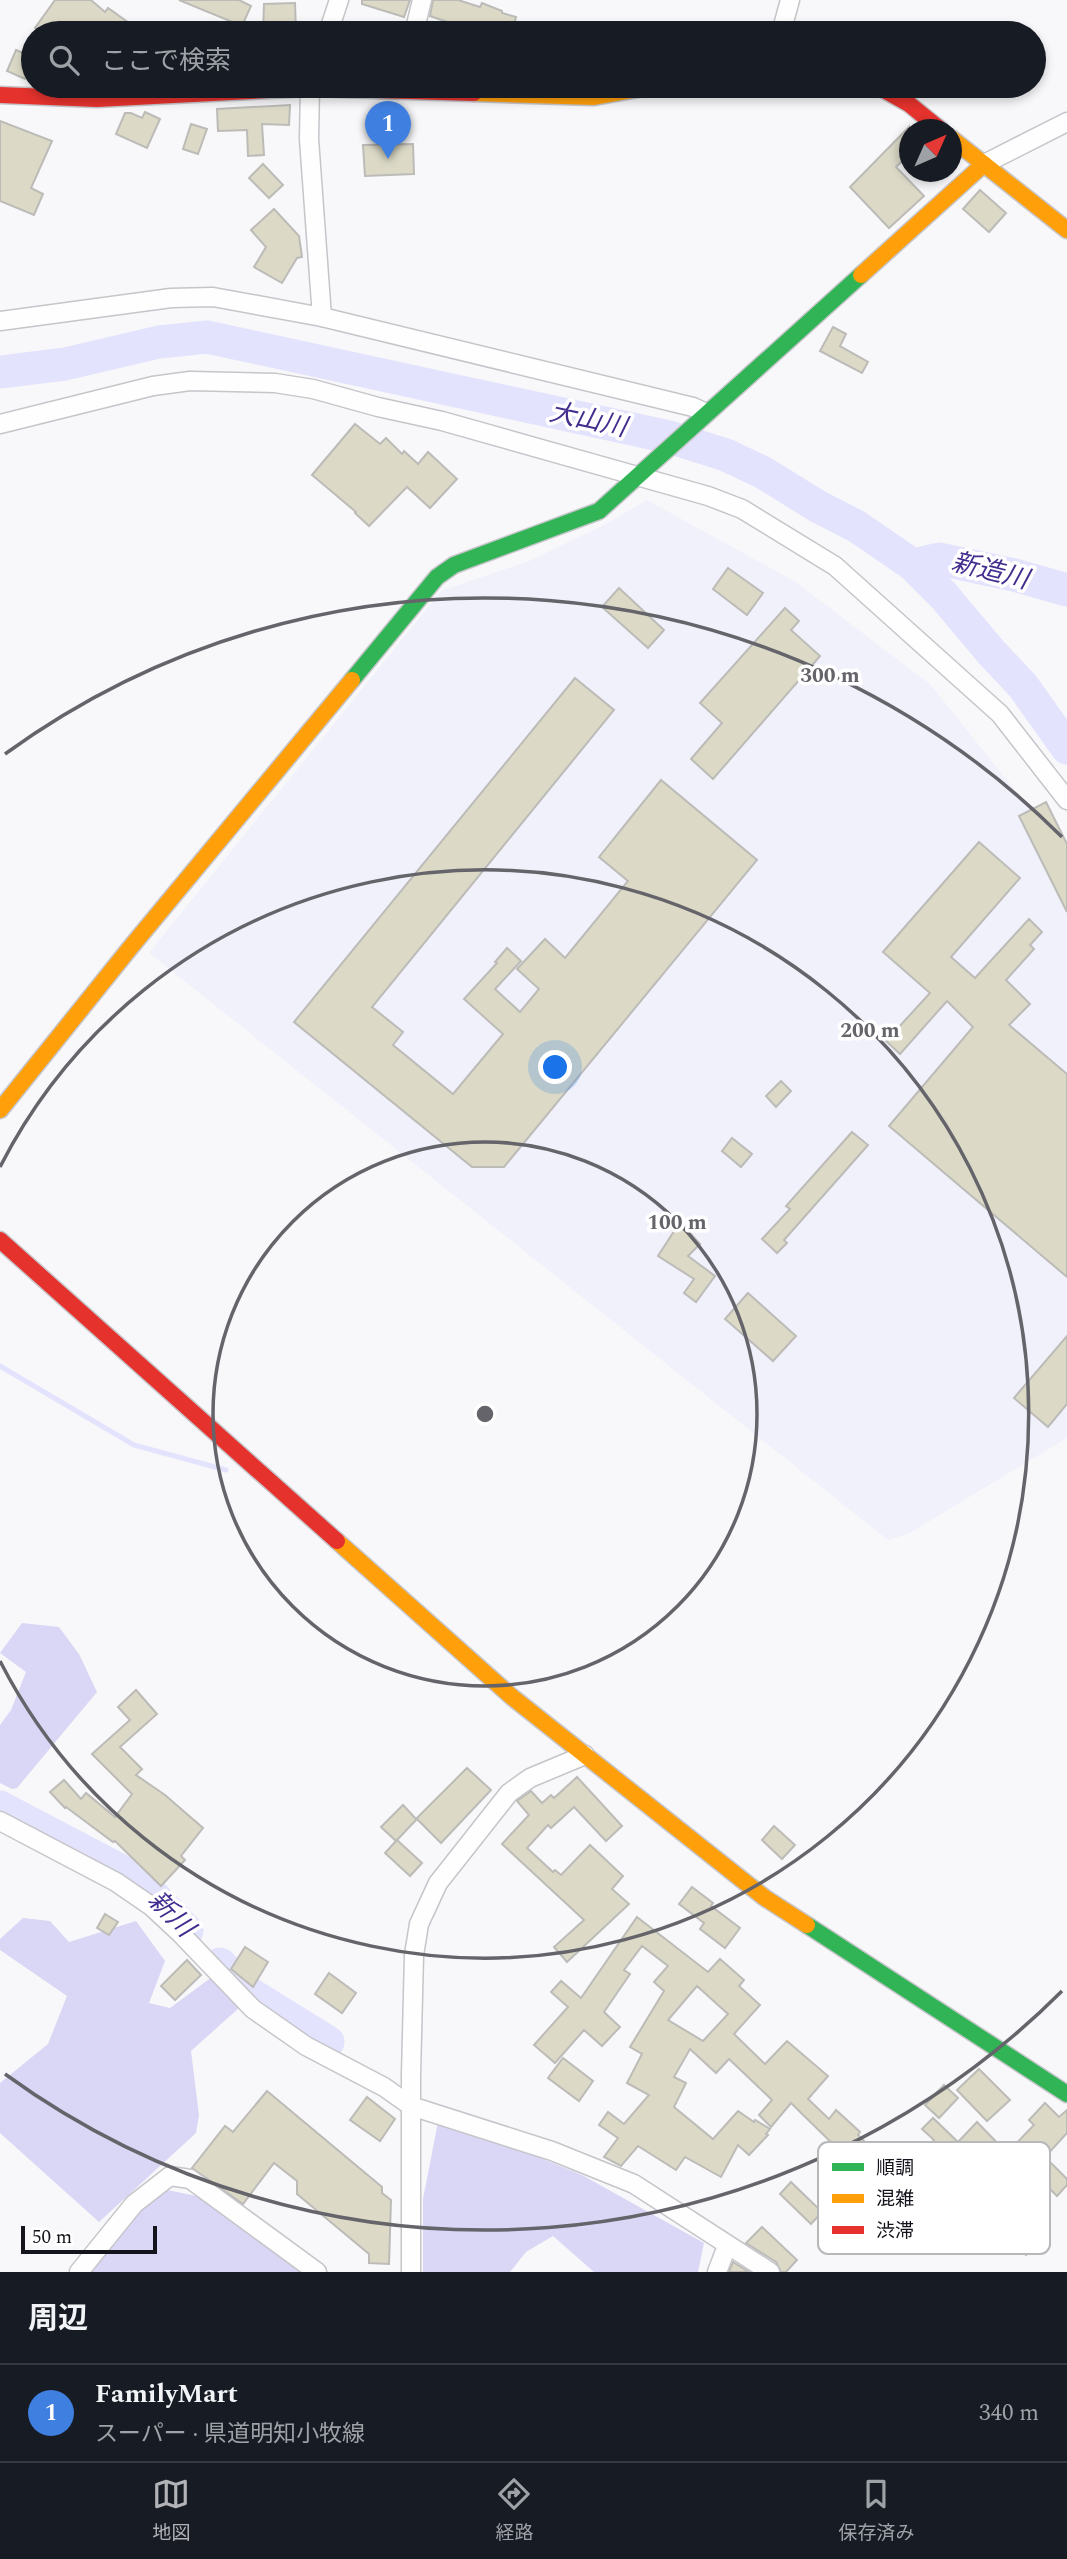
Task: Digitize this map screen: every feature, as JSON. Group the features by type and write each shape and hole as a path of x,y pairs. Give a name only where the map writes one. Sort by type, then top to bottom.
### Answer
{"street":[{"path":"332,21 339,0"},
{"path":"417,21 422,0"},
{"path":"784,21 790,0"},
{"path":"0,95 21,96"},
{"path":"73,98 115,98"},
{"path":"310,98 309,139 322,317"},
{"path":"898,98 927,119"},
{"path":"0,1110 130,948 437,577 454,565 599,511 985,164 1067,122"},
{"path":"962,146 1067,230"},
{"path":"0,321 171,298 213,296 322,317 693,407 706,413"},
{"path":"0,424 153,386 190,381 275,383 442,421 639,476 742,509 835,566 1000,714 1067,800"},
{"path":"0,1240 512,1697 765,1898 1067,2094"},
{"path":"411,2272 414,1955 419,1924 438,1883 509,1793 530,1778 585,1755"},
{"path":"0,1821 116,1882 151,1906 253,2009 306,2046 384,2087 411,2106 552,2151 634,2184 770,2272"},
{"path":"79,2272 134,2204 170,2176 190,2179 317,2272"},
{"path":"717,2272 727,2246"}],"shaded area":[{"path":"647,500 794,581 930,684 1038,819 1067,872 1067,1438 908,1534 888,1540 149,953 441,591 529,561 604,525"},
{"path":"22,1623 59,1627 79,1654 97,1692 17,1788 12,1789 0,1783 0,1725 11,1710 26,1672 0,1653"},
{"path":"23,1918 50,1921 69,1942 136,1921 165,1961 149,2003 170,2008 216,1974 240,2007 191,2051 199,2115 196,2133 99,2222 0,2133 0,2083 48,2044 67,1996 0,1950 0,1939"},
{"path":"439,2117 582,2175 704,2243 698,2272 594,2272 553,2236 526,2252 510,2272 423,2272 423,2199"},
{"path":"162,2189 202,2197 303,2272 89,2272 113,2241"}],"building":[{"path":"55,0 91,0 105,12 108,8 126,21 40,21"},
{"path":"179,0 239,0 251,6 244,21 230,21"},
{"path":"362,0 410,0 404,17 362,4"},
{"path":"433,0 458,0 480,7 482,3 516,17 515,21 445,21 430,16"},
{"path":"295,3 296,21 263,21 264,4"},
{"path":"16,50 21,52 21,77 7,71"},
{"path":"290,105 289,125 262,124 264,155 248,156 247,130 218,131 217,109"},
{"path":"145,112 160,119 147,148 116,134 125,113 142,118"},
{"path":"0,121 52,141 31,188 43,194 34,215 0,201"},
{"path":"191,124 207,129 198,154 183,149"},
{"path":"899,137 899,164 896,167 899,170 899,182 910,182 924,196 889,228 850,187"},
{"path":"413,144 414,174 365,176 363,145"},
{"path":"263,164 283,185 269,198 249,178"},
{"path":"980,190 1006,213 989,232 963,209"},
{"path":"274,209 299,236 302,257 297,258 282,283 254,267 266,247 251,230"},
{"path":"833,327 846,334 840,346 868,362 862,373 820,351"},
{"path":"355,424 380,444 386,438 402,454 404,451 418,464 428,452 457,479 430,508 407,487 369,526 312,475"},
{"path":"728,568 763,593 747,615 713,589"},
{"path":"619,588 664,630 648,648 602,607"},
{"path":"785,608 799,621 791,630 820,656 713,779 691,759 722,723 700,703"},
{"path":"575,678 614,710 372,1007 403,1032 393,1045 453,1094 503,1034 464,999 507,948 521,961 495,989 520,1012 539,989 517,969 545,939 565,958 628,881 599,857 661,780 757,860 504,1167 472,1167 294,1022"},
{"path":"1046,802 1067,844 1067,912 1019,816"},
{"path":"979,842 1020,878 951,957 975,978 1029,919 1042,932 1030,945 1034,949 1006,980 1030,1004 1009,1025 1067,1074 1067,1277 889,1126 973,1027 947,1001 900,1054 886,1041 930,993 883,952"},
{"path":"781,1081 791,1091 776,1107 766,1096"},
{"path":"852,1132 868,1145 784,1240 787,1243 777,1253 762,1239 790,1209 786,1206"},
{"path":"732,1138 752,1154 741,1167 722,1151"},
{"path":"680,1222 700,1244 688,1256 715,1276 696,1302 684,1293 694,1279 658,1256"},
{"path":"748,1293 796,1336 773,1361 725,1319"},
{"path":"1067,1336 1067,1404 1048,1427 1014,1398"},
{"path":"136,1690 157,1714 120,1747 142,1769 136,1775 165,1795 203,1828 181,1856 185,1860 161,1886 115,1841 65,1808 50,1792 64,1780 81,1799 86,1793 115,1817 132,1794 92,1754 130,1720 118,1707"},
{"path":"467,1768 491,1790 441,1843 417,1819 396,1841 381,1827 403,1805 416,1819"},
{"path":"577,1777 622,1826 606,1841 574,1807 551,1828 548,1825 527,1848 553,1872 555,1870 561,1875 590,1845 623,1876 612,1889 629,1904 567,1962 554,1947 584,1920 502,1844 529,1815 517,1801 531,1791 542,1803 551,1795 554,1798"},
{"path":"774,1826 795,1845 782,1859 762,1840"},
{"path":"397,1840 422,1863 410,1876 385,1853"},
{"path":"692,1887 713,1903 711,1906 740,1928 725,1948 700,1929 704,1923 679,1904"},
{"path":"105,1914 118,1922 109,1935 97,1928"},
{"path":"637,1917 708,1972 720,1959 744,1980 739,1986 760,2005 734,2034 765,2064 787,2041 828,2076 808,2099 829,2119 836,2110 860,2132 858,2135 865,2142 831,2142 791,2103 771,2127 759,2115 772,2100 729,2059 716,2073 690,2049 674,2077 686,2083 674,2107 713,2139 738,2111 770,2129 766,2134 768,2135 749,2155 738,2145 721,2177 685,2157 676,2170 638,2146 621,2166 604,2157 618,2138 599,2125 608,2112 624,2124 649,2095 627,2083 642,2054 630,2047 664,1991 654,1982 668,1966 642,1946 624,1970 630,1974 604,2012 620,2027 602,2046 584,2030 555,2063 534,2045 568,2007 551,1992 561,1981 581,1998","holes":["697,1986 728,2014 703,2041 668,2020"]},
{"path":"245,1947 268,1962 253,1987 231,1969"},
{"path":"187,1960 201,1975 175,2000 161,1986"},
{"path":"329,1973 356,1993 342,2013 315,1994"},
{"path":"563,2058 593,2081 579,2101 548,2078"},
{"path":"979,2069 1010,2100 987,2121 957,2090"},
{"path":"944,2085 958,2098 939,2118 925,2105"},
{"path":"267,2091 382,2187 382,2193 391,2200 389,2264 369,2263 369,2254 297,2194 297,2181 274,2163 243,2204 192,2168 225,2126 233,2132"},
{"path":"367,2097 395,2119 380,2141 350,2120"},
{"path":"1045,2103 1059,2117 1067,2110 1067,2133 1050,2152 1050,2142 1018,2142 1034,2125 1029,2120"},
{"path":"933,2118 958,2142 932,2142 934,2140 922,2129"},
{"path":"977,2122 996,2142 958,2142"},
{"path":"1050,2162 1067,2179 1067,2185 1057,2196 1050,2189"},
{"path":"791,2182 818,2208 818,2216 811,2224 780,2194"},
{"path":"762,2227 797,2260 786,2272 781,2272 776,2262 746,2243"},
{"path":"733,2262 749,2272 729,2272"}],"waterway":[{"name":"大山川","path":"0,372 65,364 159,342 207,337 669,437 726,455 764,473 817,506 856,526 913,565 1023,686 1067,748"},
{"name":"新造川","path":"913,565 939,559 1014,575 1067,590"},
{"path":"0,1366 134,1445 226,1470"},
{"name":"新川","path":"0,1807 137,1879 187,1931"},
{"name":"新川","path":"220,1964 249,1993 328,2042"}],"traffic: fast":[{"path":"352,680 437,577 454,565 599,511 861,275"},
{"path":"807,1925 1067,2094"}],"traffic: slow":[{"path":"962,147 1067,230"},
{"path":"861,275 984,164"},
{"path":"0,1110 352,680"},
{"path":"337,1541 512,1697 765,1898 807,1925"}],"traffic: jam":[{"path":"0,95 21,96"},
{"path":"73,98 116,98"},
{"path":"898,98 927,119"},
{"path":"0,1240 337,1541"}],"place":[{"name":"FamilyMart","path":"388,159"}]}
